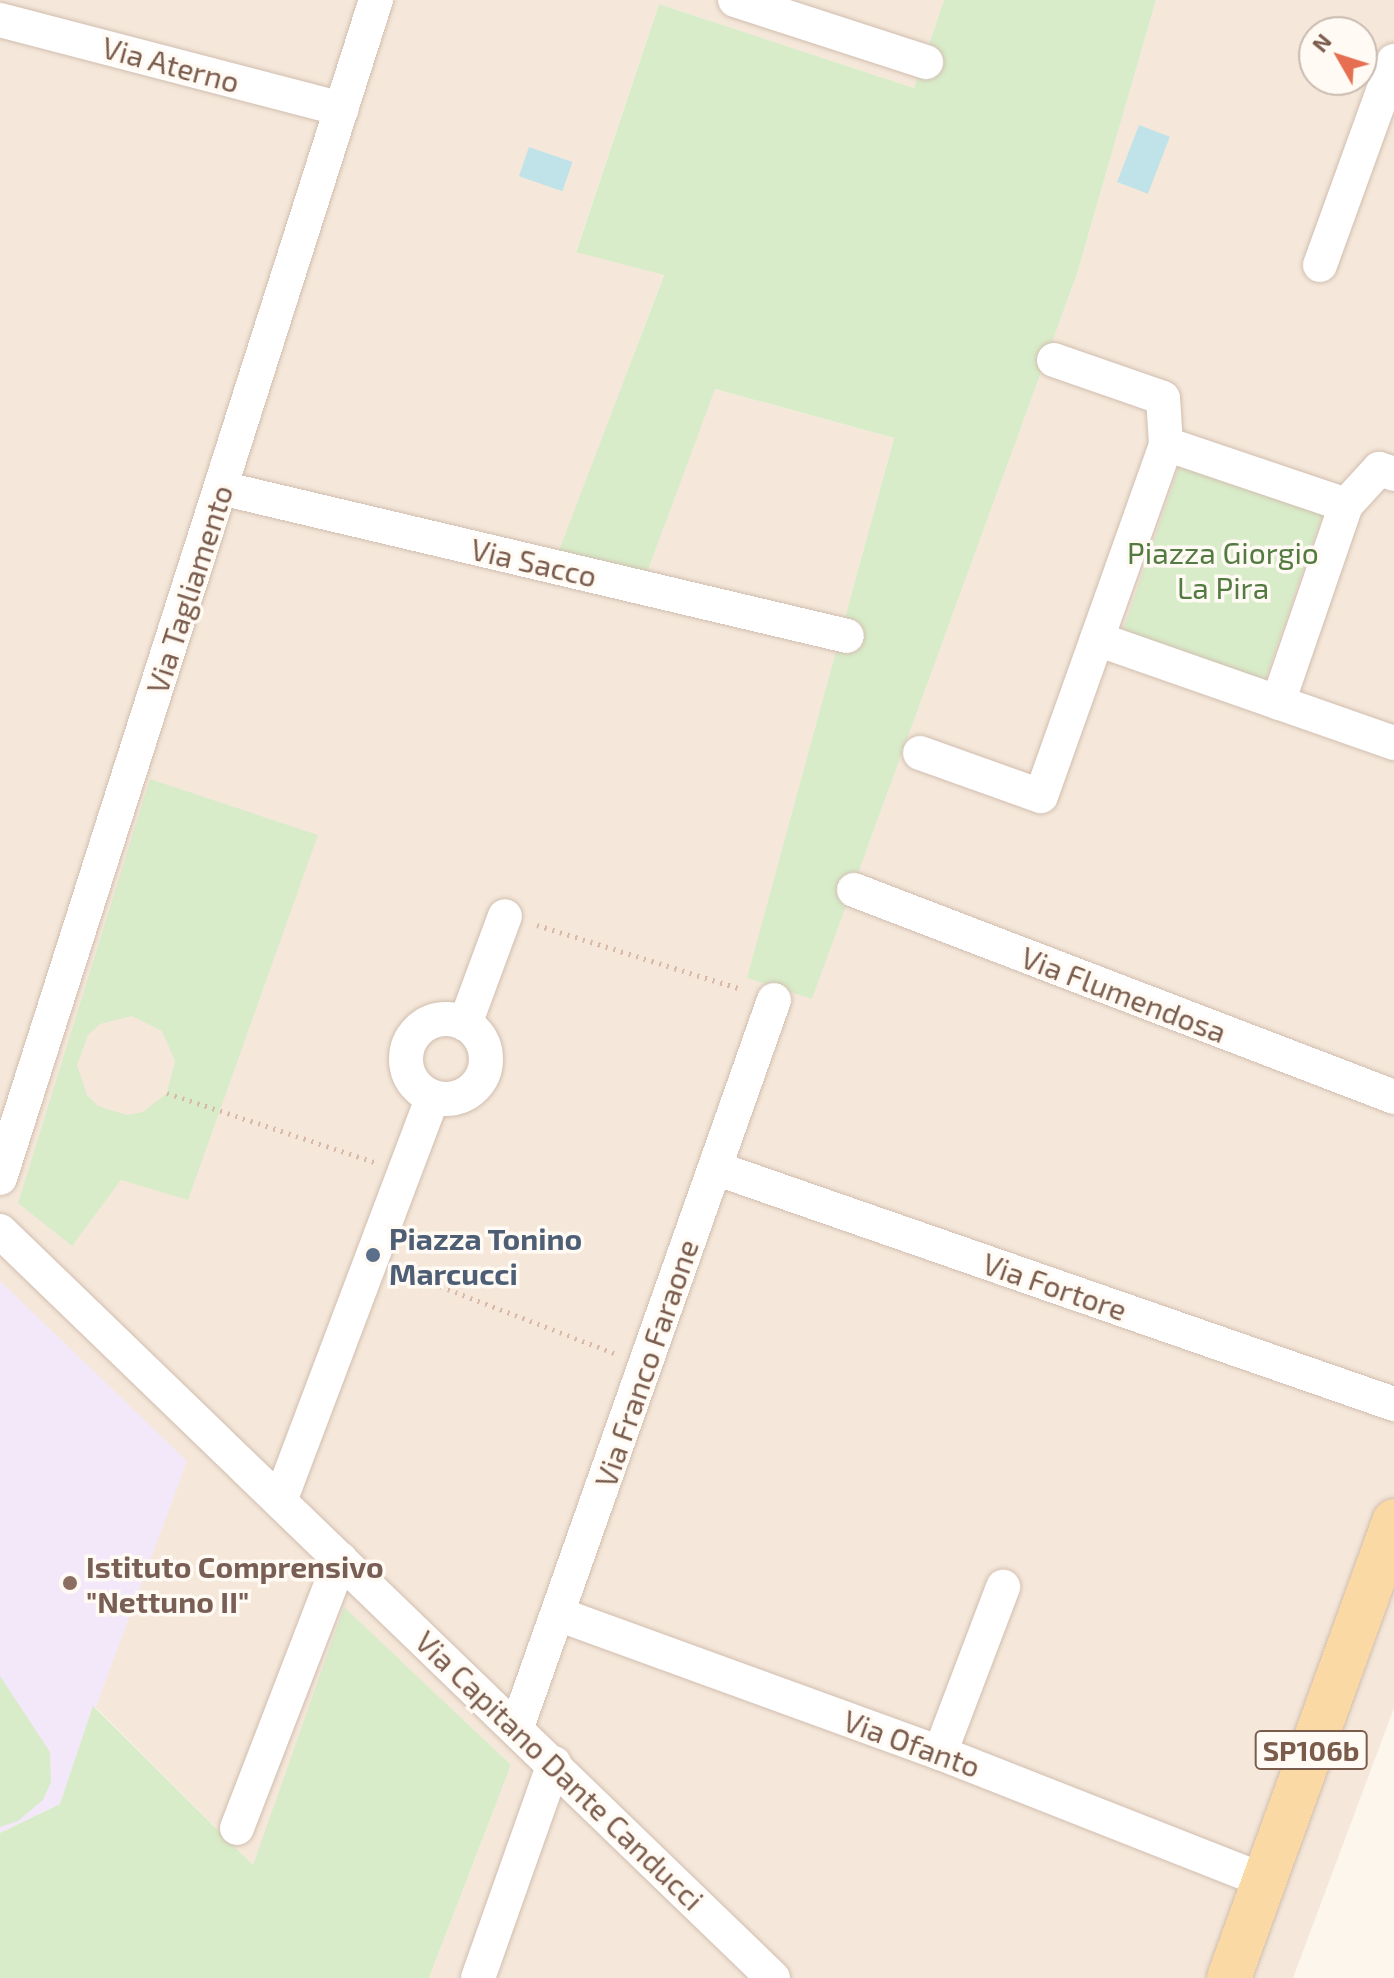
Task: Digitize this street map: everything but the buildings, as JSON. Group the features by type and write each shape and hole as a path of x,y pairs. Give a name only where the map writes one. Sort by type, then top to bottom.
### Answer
{"main road":[{"name":"SP106b","path":"1229,1978 1394,1521"}],"street":[{"name":"Via Tagliamento","path":"0,1178 376,0"},
{"path":"735,0 926,62"},
{"name":"Via Aterno","path":"0,20 342,109"},
{"path":"1320,265 1394,61"},
{"path":"920,753 1041,796 1166,444 1163,398 1054,360"},
{"path":"1166,444 1346,505"},
{"path":"1278,703 1346,505 1379,469 1394,474"},
{"name":"Via Sacco","path":"221,488 847,636"},
{"path":"1097,639 1394,743"},
{"name":"Via Flumendosa","path":"854,890 1394,1097"},
{"path":"465,1024 505,916"},
{"name":"Via Franco Faraone","path":"517,1727 774,1000"},
{"path":"439,1019 465,1024 476,1032 486,1056 479,1082 459,1098 432,1098 411,1082 405,1056 409,1043 416,1032 439,1019"},
{"path":"280,1501 432,1098"},
{"name":"Via Fortore","path":"715,1168 1394,1404"},
{"name":"Via Capitano Dante Canducci","path":"0,1231 517,1727 773,1978"},
{"path":"237,1828 341,1559"},
{"path":"940,1753 1003,1587"},
{"name":"Via Ofanto","path":"558,1614 940,1753 1263,1880"},
{"path":"478,1978 554,1763"}],"path":[{"path":"505,916 774,1000"},
{"path":"167,1093 405,1171"},
{"path":"372,1260 645,1366"}],"shaded area":[{"path":"0,0 944,0 914,88 659,4 576,251 664,274 558,556 645,578 714,389 894,438 748,977 812,998 1077,274 1156,0 1394,0 1394,1708 1293,1978 429,1978 511,1765 344,1608 254,1866 94,1706 0,1833"},
{"name":"Istituto Comprensivo \"Nettuno II\"","path":"0,1281 187,1461 60,1804 0,1833"}],"green space":[{"path":"944,0 1156,0 1077,274 812,999 747,978 894,438 715,389 645,578 557,556 664,275 576,252 659,4 914,88"},
{"name":"Piazza Giorgio La Pira","path":"1180,464 1323,513 1264,684 1121,635"},
{"path":"150,779 318,835 188,1200 121,1180 72,1246 18,1203","holes":["132,1016 162,1031 175,1061 167,1093 143,1112 127,1115 98,1106 87,1095 77,1065 88,1035 100,1024"]},
{"path":"344,1607 511,1765 429,1978 0,1978 0,1833 60,1804 93,1706 253,1865"},
{"path":"0,1676 50,1752 51,1782 43,1800 18,1821 0,1827"}],"water":[{"path":"1139,125 1170,137 1148,194 1117,182"},
{"path":"529,147 572,162 562,191 519,176"}],"place":[{"name":"Piazza Tonino Marcucci","path":"373,1255"},
{"name":"Istituto Comprensivo \"Nettuno II\"","path":"70,1583"}]}
